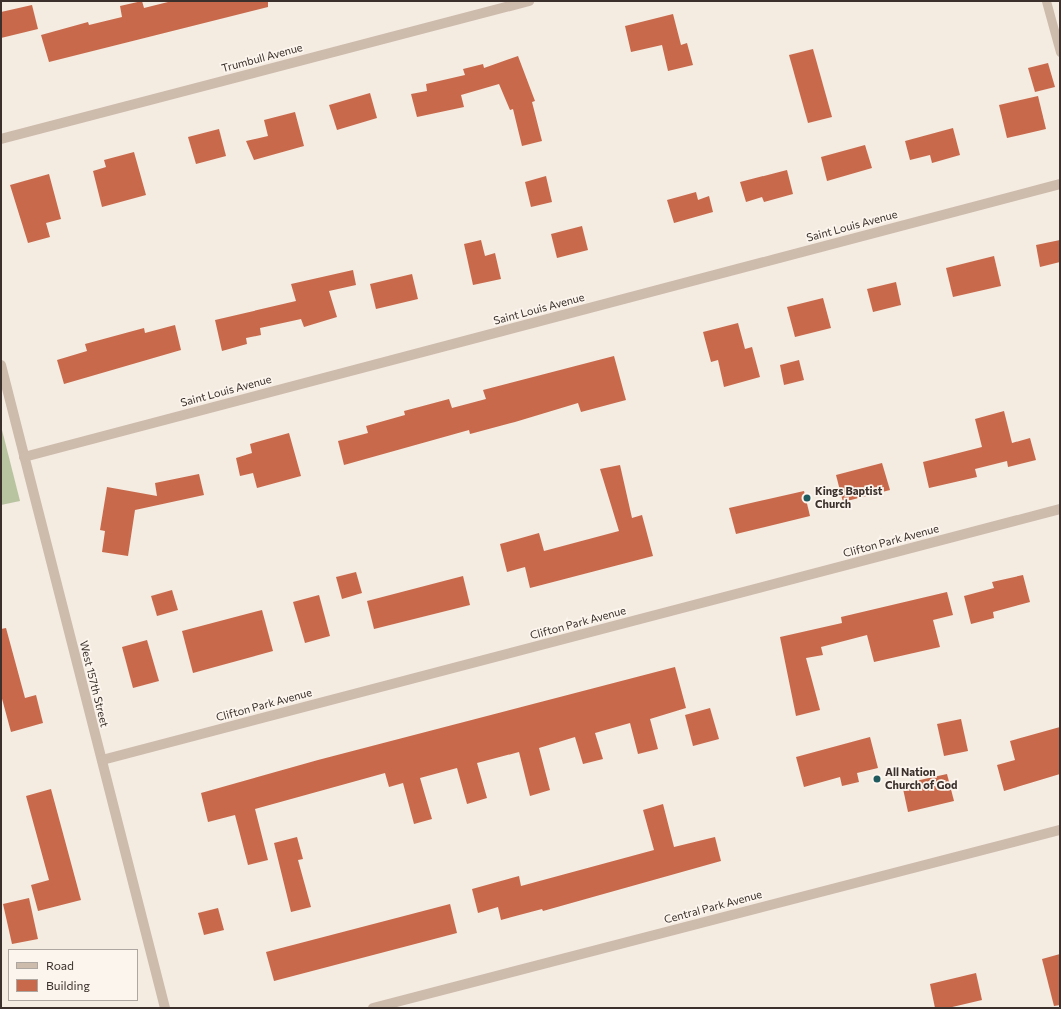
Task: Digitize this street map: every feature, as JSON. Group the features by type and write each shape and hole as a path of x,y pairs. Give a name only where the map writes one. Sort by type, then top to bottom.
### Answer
{"street":[{"name":"Trumbull Avenue","path":"1,139 529,1"},
{"name":"Saint Louis Avenue","path":"24,457 1060,184"},
{"name":"West 157th Street","path":"1,365 165,1008"},
{"name":"Clifton Park Avenue","path":"102,760 1060,509"},
{"name":"Central Park Avenue","path":"373,1008 1060,830"}],"lane":[{"path":"1046,1 1060,52"}],"green space":[{"path":"1,426 20,501 1,505"}],"building":[{"path":"142,1 144,8 172,1 268,1 268,7 49,62 41,35 88,22 89,25 122,17 120,6"},
{"path":"32,5 38,29 1,38 1,12"},
{"path":"673,14 681,45 687,43 693,65 668,71 662,45 631,52 625,26"},
{"path":"813,49 832,117 808,123 789,55"},
{"path":"518,56 535,101 532,102 542,141 522,146 513,109 510,110 499,84 461,95 464,107 417,117 411,94 427,91 426,84 465,75 463,69 483,64 484,68"},
{"path":"1048,63 1055,87 1035,92 1028,68"},
{"path":"370,93 377,118 337,130 329,105"},
{"path":"1038,96 1046,129 1007,138 999,105"},
{"path":"295,112 304,146 254,160 246,141 268,136 264,120"},
{"path":"953,128 960,155 932,163 930,155 910,160 905,141"},
{"path":"219,129 226,156 196,164 188,137"},
{"path":"865,145 872,168 827,181 821,157"},
{"path":"134,152 146,195 102,207 93,171 106,167 104,160"},
{"path":"787,170 793,194 764,202 762,197 746,202 740,182"},
{"path":"49,174 61,219 46,223 50,237 28,243 10,185"},
{"path":"546,176 552,202 531,207 525,182"},
{"path":"696,192 698,200 709,196 713,212 674,223 667,200"},
{"path":"582,226 588,250 557,258 551,234"},
{"path":"481,240 485,256 495,253 501,279 473,285 464,244"},
{"path":"1060,240 1060,262 1040,267 1036,245"},
{"path":"994,256 1001,286 953,297 946,268"},
{"path":"353,270 356,285 329,291 337,317 304,327 301,319 260,328 261,335 246,338 247,344 222,351 215,320 296,301 291,284"},
{"path":"412,274 418,299 376,309 370,284"},
{"path":"896,282 901,305 873,312 867,289"},
{"path":"823,298 831,328 795,337 787,307"},
{"path":"738,323 745,349 752,347 760,377 724,387 718,360 711,362 703,332"},
{"path":"175,325 181,350 64,384 57,360 87,351 85,344 144,328 145,333"},
{"path":"614,356 626,400 581,412 578,403 470,434 469,430 344,465 338,441 368,433 366,426 405,415 404,411 449,399 452,408 486,399 483,390"},
{"path":"799,360 804,380 784,385 780,365"},
{"path":"1004,411 1012,443 1030,438 1036,460 1008,467 1007,461 975,469 977,477 929,488 923,462 982,447 975,419"},
{"path":"289,433 301,476 257,488 253,473 240,476 236,458 252,453 250,444"},
{"path":"882,463 890,490 843,502 836,475"},
{"path":"620,465 632,518 642,515 653,556 530,588 525,567 507,572 500,544 539,533 544,551 619,531 600,469"},
{"path":"199,474 204,495 135,510 128,556 102,552 105,531 100,530 107,487 157,496 155,483"},
{"path":"804,491 810,516 736,534 729,508"},
{"path":"356,572 362,593 342,599 336,577"},
{"path":"1023,575 1030,602 993,612 994,618 971,624 964,596 994,588 992,582"},
{"path":"463,576 470,605 374,629 367,601"},
{"path":"172,590 178,610 157,616 151,596"},
{"path":"947,592 953,615 933,620 940,647 874,662 867,635 821,647 823,655 806,658 820,710 796,716 780,637 842,623 841,617"},
{"path":"319,595 330,636 305,643 293,602"},
{"path":"262,610 273,651 193,673 182,631"},
{"path":"6,628 25,698 36,695 43,723 11,732 1,695 1,629"},
{"path":"147,640 159,681 133,688 122,647"},
{"path":"675,667 686,708 650,719 658,749 638,754 630,723 595,733 603,759 583,764 575,737 539,748 550,790 530,796 519,752 477,763 487,798 467,804 457,768 420,778 432,819 414,824 403,783 389,787 385,773 255,809 268,860 248,865 235,815 208,822 201,793 318,760"},
{"path":"710,708 719,739 693,746 685,715"},
{"path":"961,719 968,751 944,756 937,724"},
{"path":"1060,727 1060,774 1004,791 997,765 1015,760 1010,741"},
{"path":"870,737 878,768 857,773 859,782 842,786 840,777 804,787 796,757"},
{"path":"947,774 954,801 908,812 902,784"},
{"path":"51,789 81,900 38,911 31,885 49,880 26,796"},
{"path":"663,804 674,847 715,837 721,861 543,911 542,909 501,920 498,907 478,913 472,889 519,876 521,886 654,850 643,810"},
{"path":"297,837 303,859 298,860 311,907 291,912 274,843"},
{"path":"29,898 38,939 12,944 3,904"},
{"path":"450,904 457,933 274,981 266,952"},
{"path":"218,908 224,930 204,935 198,913"},
{"path":"1060,954 1060,1005 1054,1006 1042,959"},
{"path":"976,973 982,1000 948,1008 935,1008 930,984"}],"place":[{"name":"Kings Baptist Church","path":"807,498"},
{"name":"All Nation Church of God","path":"877,779"}]}
